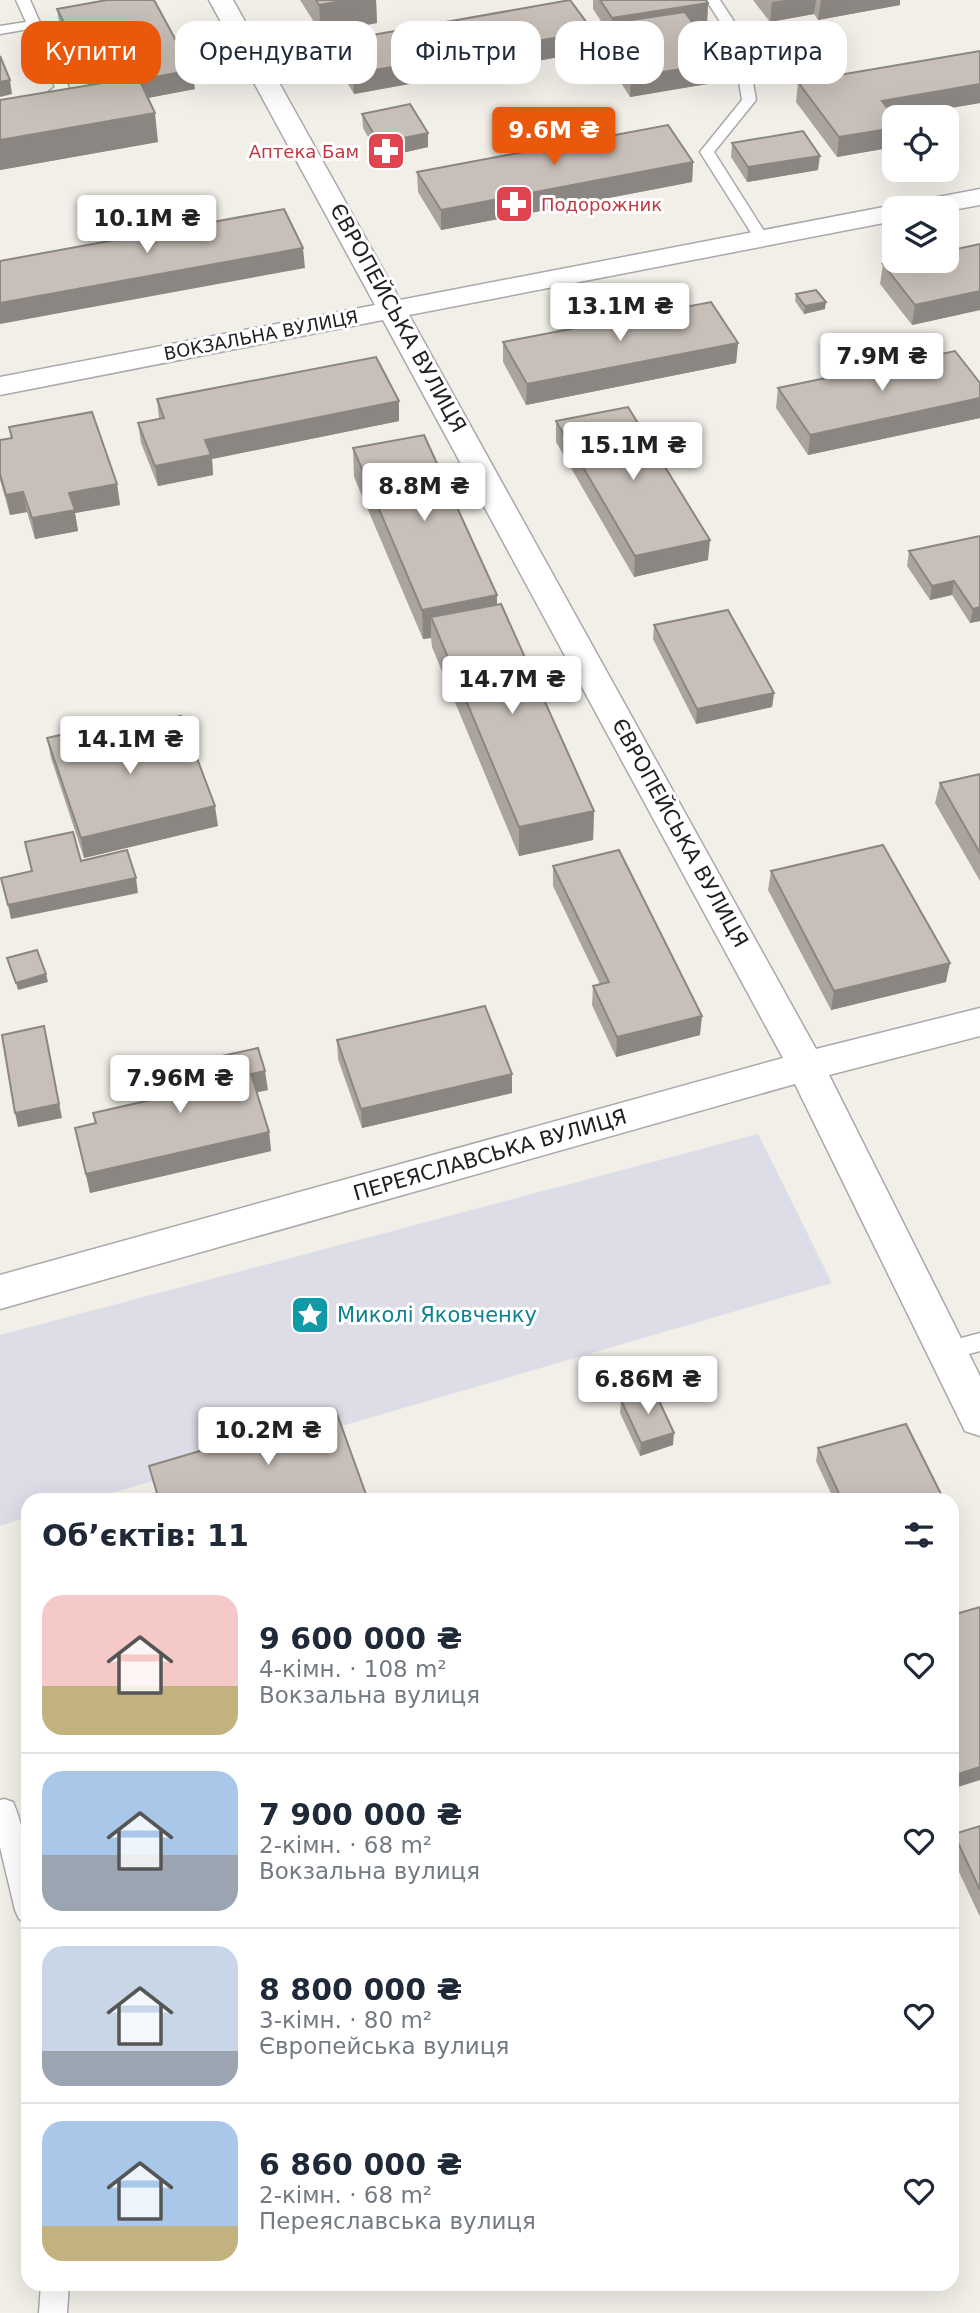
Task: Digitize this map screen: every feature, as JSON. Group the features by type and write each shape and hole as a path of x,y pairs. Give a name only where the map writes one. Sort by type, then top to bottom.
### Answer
{"street":[{"name":"ЄВРОПЕЙСЬКА ВУЛИЦЯ","path":"221,0 394,309 807,1066 980,1418"},
{"path":"959,201 980,197"},
{"name":"ВОКЗАЛЬНА ВУЛИЦЯ","path":"0,386 882,216"},
{"name":"ПЕРЕЯСЛАВСЬКА ВУЛИЦЯ","path":"0,1292 807,1066 980,1022"}],"lane":[{"path":"23,0 34,21"},
{"path":"713,0 740,40 749,100 707,152 762,239"},
{"path":"0,30 21,26"},
{"path":"0,122 30,114 50,102 62,88 60,84"},
{"path":"947,1351 980,1342"},
{"path":"0,1812 4,1811 21,1881"},
{"path":"53,2313 55,2291"}],"shaded area":[{"path":"758,1134 832,1283 112,1493 21,1493 21,1519 0,1526 0,1335"}],"building":[{"path":"107,0 154,0 175,39 175,73 161,76 161,21 63,21 57,9"},
{"path":"316,0 346,0 319,5"},
{"path":"570,0 586,21 555,21 555,38 541,40 541,21 452,21"},
{"path":"600,0 706,0 708,3 612,18"},
{"path":"685,12 691,21 678,21 678,70 664,72 664,21 624,21"},
{"path":"391,32 391,67 377,70 377,34"},
{"path":"980,51 980,84 882,101 885,105 882,105 882,130 839,137 799,84 847,84 847,74"},
{"path":"0,56 10,80 0,82"},
{"path":"96,84 141,84 155,113 0,140 0,100"},
{"path":"410,104 428,133 379,143 362,114"},
{"path":"668,125 693,162 441,210 417,172"},
{"path":"803,131 820,156 748,167 732,143"},
{"path":"284,209 303,248 0,303 0,261"},
{"path":"980,244 980,291 915,305 890,273 959,273 959,248"},
{"path":"816,290 826,302 805,306 796,294"},
{"path":"711,302 738,343 527,384 503,342"},
{"path":"955,351 980,383 980,398 810,435 778,388"},
{"path":"376,357 399,401 205,440 211,455 155,466 138,423 164,418 157,399"},
{"path":"628,407 710,540 635,556 556,421"},
{"path":"92,412 117,484 69,493 75,510 32,518 23,492 6,495 0,474 0,440 12,438 9,427"},
{"path":"424,435 497,595 422,610 353,448"},
{"path":"980,536 980,607 973,609 954,581 932,586 909,551"},
{"path":"501,604 594,811 519,827 431,617"},
{"path":"728,610 774,693 697,709 654,625"},
{"path":"181,716 215,806 81,838 47,738 83,730 86,738"},
{"path":"980,774 980,853 940,783"},
{"path":"73,832 81,861 127,850 136,878 8,905 1,878 32,871 25,842"},
{"path":"883,845 950,963 834,991 771,871"},
{"path":"619,850 702,1016 617,1037 593,986 609,982 553,866"},
{"path":"37,950 46,974 16,983 7,958"},
{"path":"485,1006 512,1074 361,1109 337,1040"},
{"path":"44,1026 59,1104 15,1113 2,1035"},
{"path":"258,1048 265,1071 251,1074 269,1132 86,1174 75,1128 96,1123 93,1113 173,1095 166,1068"},
{"path":"654,1390 674,1433 641,1443 621,1400"},
{"path":"336,1411 365,1493 157,1493 149,1466"},
{"path":"906,1424 940,1493 839,1493 818,1448"},
{"path":"980,1607 980,1767 959,1774 959,1613"},
{"path":"980,1826 980,1890 959,1845 959,1832"}],"place":[{"name":"Аптека Бам","path":"386,151"},
{"name":"Подорожник","path":"514,204"},
{"name":"Миколі Яковченку","path":"310,1315"}]}
